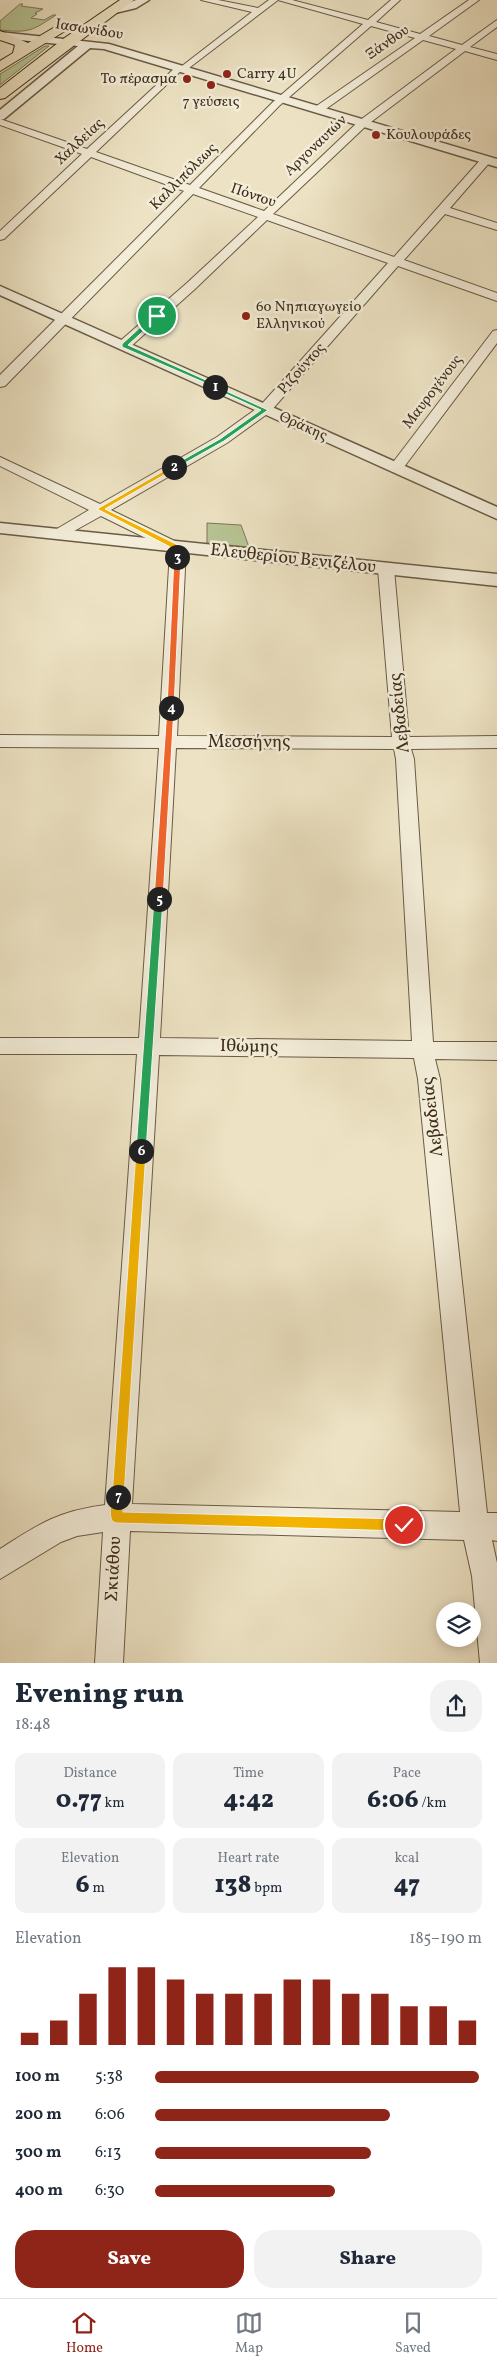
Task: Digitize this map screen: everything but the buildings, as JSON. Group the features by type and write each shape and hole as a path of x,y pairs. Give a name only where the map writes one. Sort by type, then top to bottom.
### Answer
{"main road":[{"path":"0,94 71,39 128,0"},
{"path":"0,66 73,19"},
{"path":"0,35 22,43 19,54"}],"street":[{"path":"110,11 132,6 144,0"},
{"path":"205,0 259,11"},
{"name":"Χαλδείας","path":"0,237 183,67 274,0"},
{"path":"282,0 497,57"},
{"name":"Καλλιπόλεως","path":"0,383 284,98 396,0"},
{"name":"Ξάνθου","path":"319,109 475,0"},
{"name":"Αργοναυτών","path":"124,345 363,123 497,23"},
{"path":"0,35 43,39"},
{"name":"Ιασωνίδου","path":"43,39 110,42 273,98 284,98 491,162"},
{"name":"Ιασωνίδου","path":"71,39 183,67"},
{"path":"0,116 88,44"},
{"name":"Πόντου","path":"0,122 497,297"},
{"name":"Ριζούντος","path":"60,533 222,440 266,410 442,210 491,162 497,149"},
{"path":"442,210 497,228"},
{"name":"Θράκης","path":"0,290 497,514"},
{"name":"Μαυρογένους","path":"396,468 497,334"},
{"path":"0,461 178,548"},
{"name":"Ελευθερίου Βενιζέλου","path":"0,528 497,580"},
{"name":"Σκιάθου","path":"110,1663 116,1517 169,742 178,548"},
{"name":"Λεβαδείας","path":"386,569 401,743 405,759 423,1050 429,1079 486,1527 486,1576 494,1663"},
{"name":"Μεσσήνης","path":"0,741 497,742"},
{"name":"Ιθώμης","path":"0,1046 497,1051"},
{"path":"0,1565 53,1531 77,1522 116,1517 486,1527"}],"green space":[{"path":"20,4 23,4 21,6 43,9 35,13 37,14 31,18 44,20 56,15 30,30 0,30 0,21"},
{"path":"45,46 49,46 0,85 0,74"},
{"path":"207,523 241,525 249,547 207,543"}],"place":[{"name":"Carry 4U","path":"227,74"},
{"name":"Το πέρασμα","path":"187,79"},
{"name":"7 γεύσεις","path":"211,85"},
{"name":"Κουλουράδες","path":"376,135"},
{"name":"6ο Νηπιαγωγείο Ελληνικού","path":"246,316"}],"route":[{"path":"157,316 124,345 266,410 222,440 100,509 178,548 169,742 116,1517 404,1525"}]}
